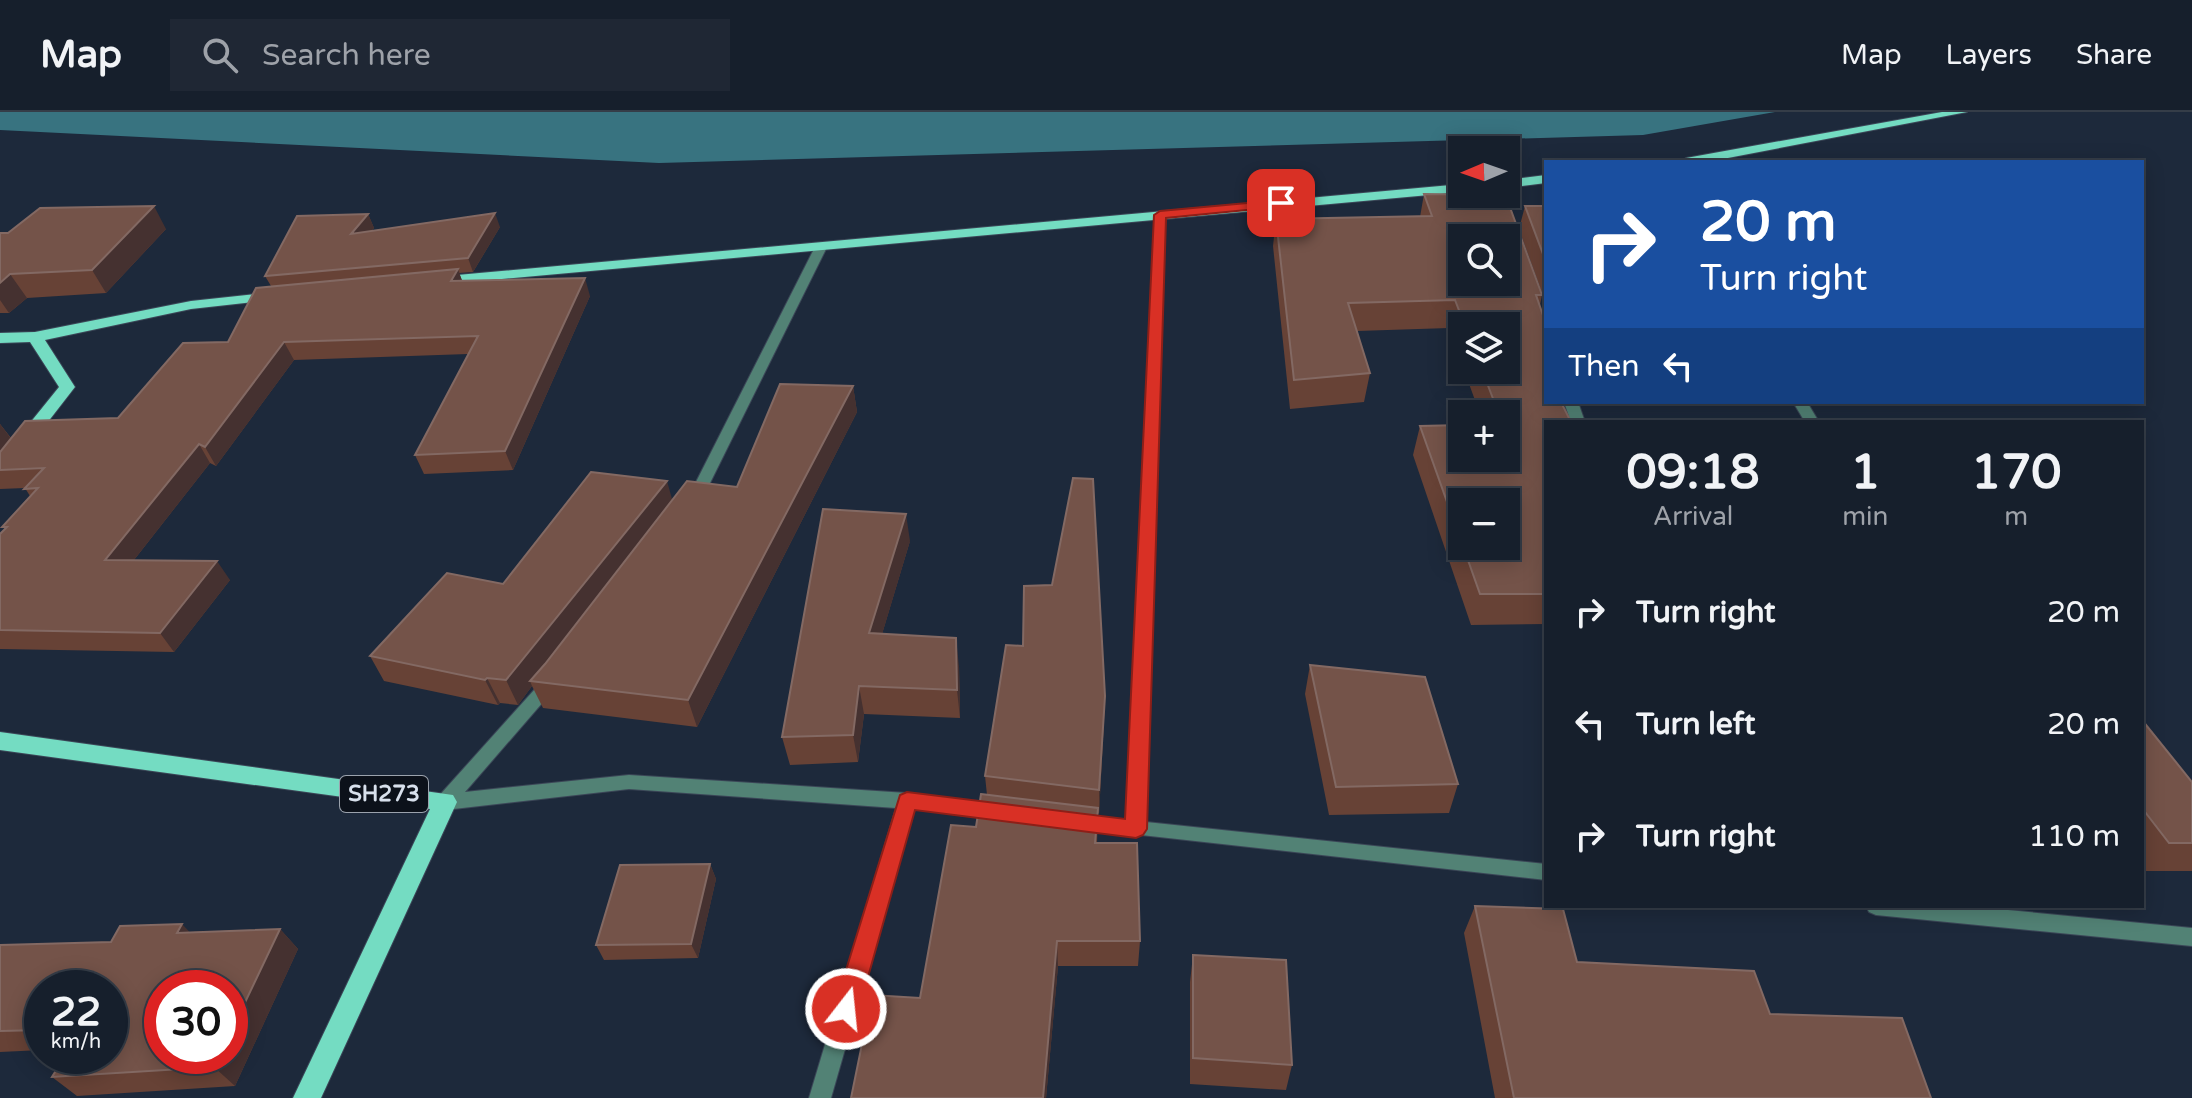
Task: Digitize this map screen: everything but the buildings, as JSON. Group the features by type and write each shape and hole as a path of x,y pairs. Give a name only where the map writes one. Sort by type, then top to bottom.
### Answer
{"main road":[{"path":"1697,160 1961,112"},
{"path":"1520,182 1544,179"},
{"path":"418,282 820,249 1448,189"},
{"path":"0,338 35,337 191,305 296,294"},
{"path":"0,472 67,387 35,337"},
{"name":"SH273","path":"0,741 445,802 307,1098"}],"street":[{"path":"1136,829 1160,215"},
{"path":"684,509 703,483 820,249"},
{"path":"445,802 559,672"},
{"path":"445,802 629,782 907,801 1014,814"},
{"path":"820,1098 907,801"},
{"path":"1060,820 1544,872"},
{"path":"1896,908 2192,937"}],"shaded area":[{"path":"0,112 1775,112 1643,135 1520,138 1520,136 1448,136 1448,141 659,163 0,130"}],"route":[{"path":"846,1009 907,801 1136,829 1160,215 1281,203"}]}
